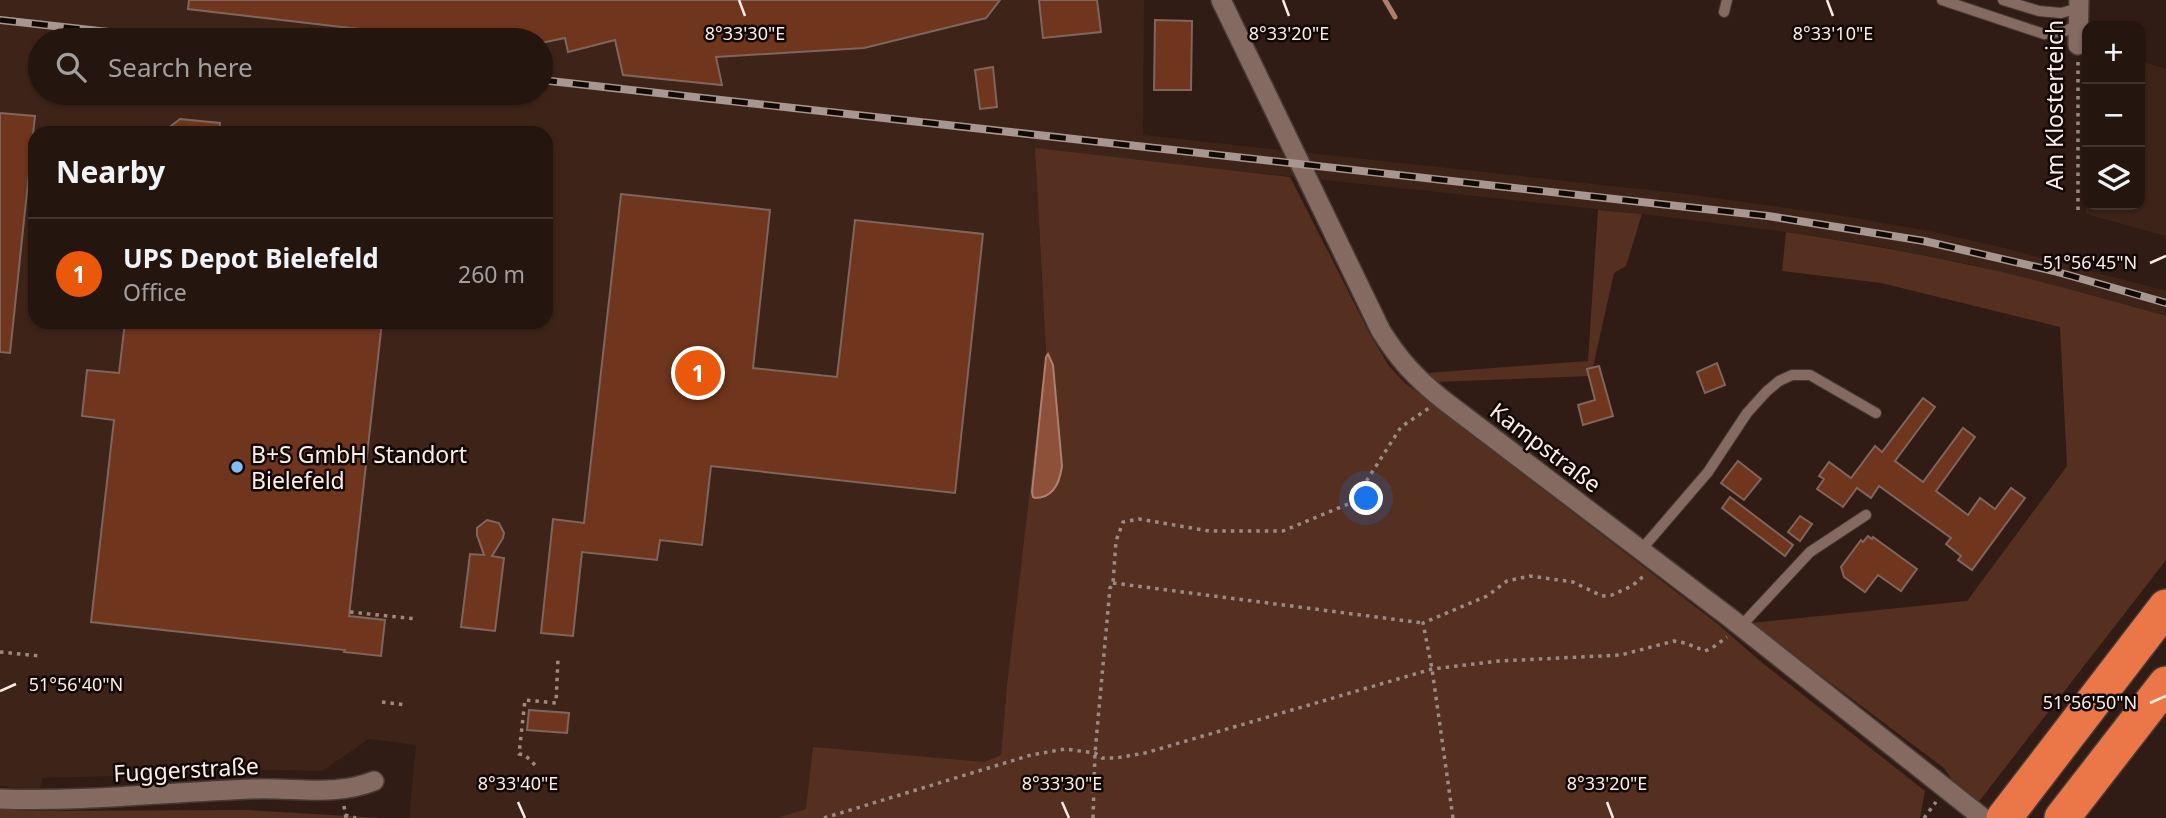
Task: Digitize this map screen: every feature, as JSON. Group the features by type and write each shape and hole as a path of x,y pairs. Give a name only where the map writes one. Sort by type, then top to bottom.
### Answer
{"highway":[{"path":"2011,809 2166,607"},
{"path":"2062,818 2166,684"}],"street":[{"name":"Kampstraße","path":"1221,0 1381,331 1399,359 1442,399 1642,550 1983,818"},
{"name":"Fuggerstraße","path":"0,799 112,798 251,789 340,790 358,788 374,781"}],"lane":[{"path":"1724,12 1727,0"},
{"path":"1941,0 2044,34 2065,31 2078,19 2003,0"},
{"path":"1642,550 1708,472 1747,413 1779,381 1792,375 1810,375 1876,413"},
{"path":"1740,626 1810,552 1866,515"}],"path":[{"name":"Am Klosterteich","path":"2078,19 2078,210"},
{"path":"1093,818 1094,753 1110,588 1116,541 1123,522 1139,519 1209,531 1283,530 1353,502 1401,426 1442,399"},
{"path":"1112,583 1423,623 1487,596 1507,581 1530,576 1573,582 1602,596 1612,595 1632,586 1657,563"},
{"path":"350,612 417,619"},
{"path":"1423,623 1453,818"},
{"path":"824,818 1031,755 1065,749 1094,753 1102,758 1145,753 1432,669 1499,661 1621,655 1674,641 1704,651 1740,626"},
{"path":"0,652 40,656"},
{"path":"535,765 525,755 519,754 525,700 556,703 558,658"},
{"path":"382,702 407,705"},
{"path":"345,815 356,818"}],"shaded area":[{"path":"0,0 1144,0 1143,135 1686,194 1844,216 2004,248 2166,291 2166,316 1968,264 1786,232 1035,149 1046,352 1001,756 777,818 409,818 416,745 369,739 322,771 226,769 149,775 42,778 40,790 0,786"},
{"path":"2145,63 2166,69 2166,236 2086,214 2086,210 2145,210"},
{"path":"1035,148 1290,177 1372,338 1389,366 1405,383 1719,625 1760,661 1925,791 1920,818 777,818 806,809 813,747 984,762 1001,755 1046,352"},
{"path":"1598,210 1642,214 1626,266 1614,273 1591,376 1436,382 1427,373 1588,361"},
{"path":"1786,232 1990,269 2166,316 2166,560 1977,804 1960,791 1944,768 1751,623 1967,601 2067,466 2060,327 1881,283 1782,271"},
{"path":"1048,354 1053,365 1062,466 1055,488 1047,495 1035,498 1032,492"},
{"path":"0,809 247,810 381,818 0,818"}],"building":[{"path":"189,0 1000,0 986,18 864,48 716,57 722,85 623,75 615,40 568,52 565,38 553,40 553,28 350,28 188,9"},
{"path":"1039,0 1097,0 1101,32 1043,38"},
{"path":"1155,20 1192,21 1191,90 1154,90"},
{"path":"993,67 997,107 980,109 975,70"},
{"path":"0,113 35,116 34,126 28,126 28,182 10,353 0,352"},
{"path":"180,119 220,123 220,126 171,126"},
{"path":"621,194 770,210 753,368 837,377 855,220 983,234 955,493 711,466 702,545 660,540 657,560 582,552 573,636 541,633 553,519 584,523"},
{"name":"B+S GmbH Standort Bielefeld","path":"124,329 381,329 349,616 385,620 381,656 91,622 114,420 82,416 87,370 119,373"},
{"path":"1717,363 1725,385 1705,393 1697,372"},
{"path":"1599,366 1613,416 1583,425 1578,405 1595,400 1587,369"},
{"path":"1923,398 1935,407 1895,461 1923,482 1963,428 1975,437 1936,491 1968,515 1980,498 1995,509 2011,488 2025,498 1972,570 1958,560 1961,556 1946,544 1951,538 1879,486 1871,498 1857,488 1843,507 1817,489 1824,479 1819,476 1829,462 1851,478 1875,446 1882,452"},
{"path":"1738,461 1761,479 1744,500 1721,483"},
{"path":"1730,497 1793,545 1785,556 1722,508"},
{"path":"1800,516 1812,524 1800,541 1788,532"},
{"path":"487,520 499,523 504,533 492,556 504,558 495,631 461,627 470,554 484,555 477,528"},
{"path":"1868,536 1917,569 1901,591 1878,575 1865,592 1844,577 1841,567 1861,540 1863,542"},
{"path":"529,710 569,713 567,733 527,730"}],"waterway":[{"path":"1385,0 1395,17"}],"railway":[{"path":"0,20 72,28"},
{"path":"553,81 1768,216 1924,241 2054,271 2166,303"}],"place":[{"name":"UPS Depot Bielefeld","path":"698,373"},
{"name":"B+S GmbH Standort Bielefeld","path":"237,467"}]}
